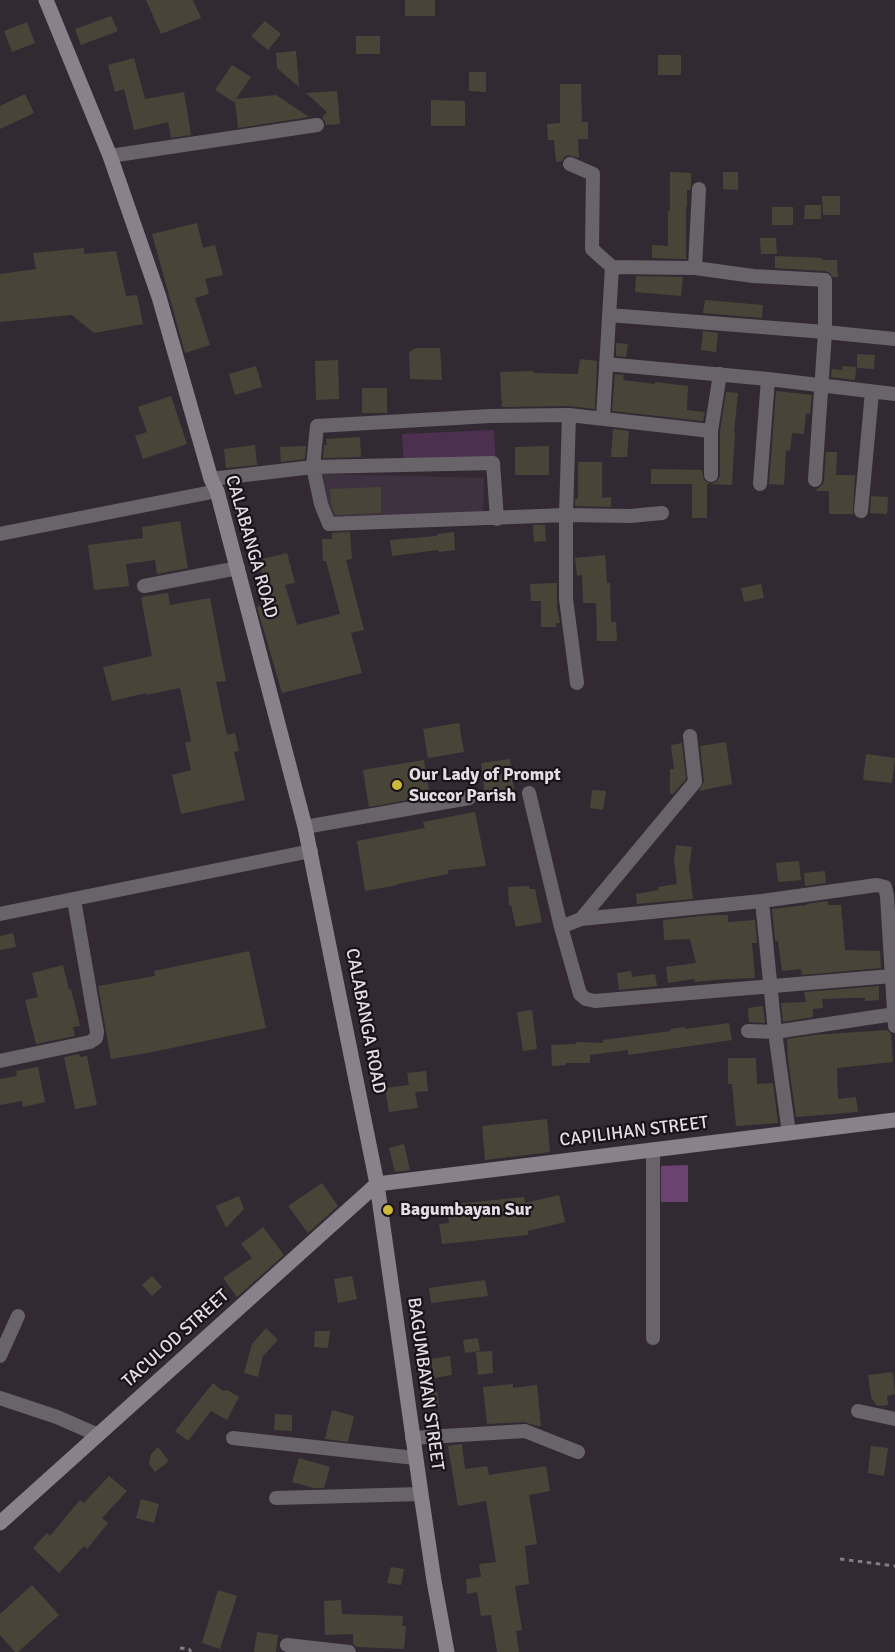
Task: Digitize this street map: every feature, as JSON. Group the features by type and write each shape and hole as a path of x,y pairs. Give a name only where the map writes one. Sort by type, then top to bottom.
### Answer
{"main road":[{"name":"CALABANGA ROAD","path":"46,0 110,156 159,297 214,485 311,851 365,1121"},
{"name":"CAPILIHAN STREET","path":"377,1184 895,1120"},
{"name":"BAGUMBAYAN STREET","path":"365,1121 377,1184 412,1438 447,1652"},
{"name":"TACULOD STREET","path":"0,1523 377,1184"}],"street":[{"path":"110,156 317,125"},
{"path":"570,164 592,174 592,249 612,267 695,268 753,276 825,280 825,332 815,480"},
{"path":"695,268 699,189"},
{"path":"603,418 612,267"},
{"path":"609,315 895,339"},
{"path":"606,364 720,374 895,394"},
{"path":"711,475 711,431 720,374"},
{"path":"760,483 768,379"},
{"path":"861,511 872,392"},
{"path":"662,513 630,516 566,515 329,524 321,504 313,466 317,426 490,416 569,415 711,431"},
{"path":"569,415 566,599 576,683"},
{"path":"0,534 214,485 313,466 493,463 497,519"},
{"path":"144,586 237,567"},
{"path":"581,920 695,782 690,736"},
{"path":"529,793 561,927 580,994 586,999 595,1001 892,976"},
{"path":"305,827 469,798"},
{"path":"0,914 311,851"},
{"path":"561,927 581,920 762,901 877,885 885,887 894,1018 775,1032 748,1031"},
{"path":"0,1061 90,1042 96,1038 97,1032 74,900"},
{"path":"762,901 775,1032 789,1133"},
{"path":"653,1149 653,1338"},
{"path":"0,1356 18,1316"},
{"path":"0,1398 57,1417 98,1435"},
{"path":"858,1411 895,1419"},
{"path":"412,1438 525,1431 578,1452"},
{"path":"233,1438 415,1458"},
{"path":"276,1498 421,1494"},
{"path":"287,1645 349,1652"}],"path":[{"path":"840,1559 895,1566"},
{"path":"180,1648 189,1649 191,1652"}],"shaded area":[{"path":"494,430 496,465 404,468 402,434"},
{"path":"322,474 484,478 483,516 331,522 325,508"},
{"path":"688,1165 688,1202 661,1202 661,1166"}],"building":[{"path":"146,0 193,0 201,18 161,34"},
{"path":"405,0 435,0 435,16 405,16"},
{"path":"111,16 118,31 81,45 75,29"},
{"path":"265,21 281,34 268,50 251,36"},
{"path":"27,22 35,43 12,52 4,31"},
{"path":"356,36 380,36 380,54 356,54"},
{"path":"296,51 299,87 277,68 276,53"},
{"path":"658,55 681,55 681,75 658,75"},
{"path":"134,58 145,99 184,92 191,135 171,138 168,122 134,130 124,89 115,92 108,65"},
{"path":"232,65 251,77 236,99 276,95 309,117 238,128 235,101 215,90"},
{"path":"469,72 486,72 486,92 469,91"},
{"path":"560,84 581,84 582,122 588,122 588,139 578,139 579,158 568,155 562,161 556,162 554,140 548,140 547,124 560,123"},
{"path":"337,91 340,124 326,125 322,118 327,112 306,93"},
{"path":"25,94 34,113 0,129 0,106"},
{"path":"431,100 465,101 465,126 431,126"},
{"path":"670,172 691,173 691,187 687,190 686,206 686,259 652,258 652,245 668,246"},
{"path":"723,172 738,172 738,190 723,189"},
{"path":"822,196 840,196 840,215 823,215"},
{"path":"805,205 821,205 821,219 804,219"},
{"path":"772,207 793,207 793,225 772,225"},
{"path":"197,223 203,248 215,245 223,275 205,279 209,294 195,298 210,345 185,353 152,234"},
{"path":"760,238 776,238 777,254 761,254"},
{"path":"84,248 84,254 116,251 126,296 137,295 143,324 94,333 72,315 0,322 0,274 36,269 33,253"},
{"path":"775,256 837,260 838,277 833,277 825,271 775,268"},
{"path":"636,276 683,277 681,296 635,292"},
{"path":"705,300 763,305 762,318 703,313"},
{"path":"703,331 718,333 716,352 701,350"},
{"path":"616,343 628,344 626,357 616,356"},
{"path":"416,348 440,348 442,380 410,379 409,352"},
{"path":"857,354 875,355 874,369 857,368"},
{"path":"580,359 597,361 595,409 569,406 502,407 500,372 533,371 533,373 578,374"},
{"path":"338,360 339,399 316,400 315,361"},
{"path":"256,366 262,387 235,395 229,374"},
{"path":"842,366 856,367 855,380 831,377 832,369 842,370"},
{"path":"615,374 624,375 623,380 688,386 687,410 705,412 703,421 612,411"},
{"path":"362,388 387,388 387,413 362,413"},
{"path":"776,391 812,395 810,414 806,413 804,434 792,433 790,451 786,450 784,485 769,484"},
{"path":"726,392 738,393 732,485 710,484 716,482 720,476 720,432"},
{"path":"171,396 187,444 143,459 135,436 147,432 138,407"},
{"path":"613,429 629,431 627,457 611,457"},
{"path":"360,437 361,457 323,458 324,445 327,445 326,439"},
{"path":"255,445 257,465 226,468 224,449"},
{"path":"306,446 305,459 281,462 280,447"},
{"path":"549,446 549,475 515,475 515,447"},
{"path":"826,452 837,452 836,475 855,475 853,514 829,514 829,491 816,491 824,481"},
{"path":"578,462 602,462 602,498 611,497 611,507 575,506 575,499 578,499"},
{"path":"651,469 702,470 704,480 710,484 707,484 707,518 692,518 692,484 651,484"},
{"path":"381,487 381,513 335,515 331,504 330,489"},
{"path":"871,496 888,497 887,514 870,513"},
{"path":"180,521 188,568 157,574 155,560 126,564 129,586 94,590 88,545 143,538 142,527"},
{"path":"533,525 545,525 546,541 534,542"},
{"path":"350,532 352,559 346,560 364,630 351,633 362,673 282,693 257,607 270,603 258,560 287,553 295,583 285,585 297,625 340,614 326,561 323,561 322,539 332,539 332,533"},
{"path":"454,532 455,550 392,556 390,540 437,536 437,534"},
{"path":"605,555 607,583 610,583 611,622 616,622 617,641 597,641 596,603 583,603 582,575 577,576 575,558"},
{"path":"557,583 557,608 560,623 556,623 556,627 541,627 541,601 531,601 530,584"},
{"path":"761,584 764,598 744,602 741,588"},
{"path":"168,593 170,605 210,598 226,681 216,682 227,735 235,733 239,751 234,752 245,800 181,814 172,775 191,770 185,743 191,741 180,688 112,701 103,667 152,656 141,597"},
{"path":"459,723 464,752 428,758 423,729"},
{"path":"726,742 732,784 699,791 704,781 700,746"},
{"path":"682,743 686,779 673,794 670,794 670,769 674,769 671,745"},
{"path":"866,754 895,758 892,783 863,780"},
{"path":"510,759 514,790 485,794 481,763"},
{"name":"Our Lady of Prompt Succor Parish","path":"424,760 430,796 369,807 363,770"},
{"path":"592,790 606,791 603,810 590,808"},
{"path":"475,812 486,866 448,870 448,874 365,891 357,841 425,828 423,822"},
{"path":"676,845 692,847 689,867 693,899 637,904 636,894 677,884 674,860"},
{"path":"799,861 801,880 778,882 776,863"},
{"path":"825,871 826,883 805,886 804,873"},
{"path":"529,886 530,889 535,889 542,922 516,927 511,905 509,906 508,887"},
{"path":"828,901 828,905 841,905 845,950 880,951 881,968 802,975 801,969 782,971 778,941 775,941 772,909"},
{"path":"728,915 728,922 755,920 757,943 752,943 755,978 695,982 694,979 668,983 666,967 696,963 690,939 664,940 663,920"},
{"path":"13,933 16,947 0,950 0,936"},
{"path":"249,951 266,1028 111,1059 98,986 155,976 154,971"},
{"path":"63,965 80,1026 73,1027 75,1036 36,1044 25,1000 38,997 32,973"},
{"path":"631,971 632,977 655,974 657,986 619,990 617,973"},
{"path":"879,986 879,1000 822,999 823,1008 813,1009 813,1017 783,1022 781,1003 806,1002 804,992"},
{"path":"763,1006 765,1023 749,1022 748,1008"},
{"path":"532,1010 537,1049 523,1051 517,1012"},
{"path":"729,1023 732,1040 628,1055 628,1050 590,1055 590,1063 566,1063 566,1065 552,1066 551,1045 576,1044 577,1042 603,1043 603,1040 671,1031 670,1029"},
{"path":"887,1030 891,1034 893,1062 837,1068 838,1099 856,1097 858,1112 796,1117 787,1039"},
{"path":"79,1054 80,1057 87,1056 97,1105 75,1109 64,1057"},
{"path":"728,1058 756,1058 757,1084 773,1083 778,1123 736,1126 732,1084 728,1084"},
{"path":"38,1067 45,1102 23,1107 22,1101 0,1105 0,1079 17,1076 16,1071"},
{"path":"426,1071 428,1091 415,1092 418,1108 389,1112 385,1088 409,1085 407,1073"},
{"path":"547,1119 550,1152 485,1160 482,1126"},
{"path":"404,1144 410,1170 395,1172 389,1148"},
{"path":"322,1183 338,1206 308,1233 288,1206"},
{"path":"559,1195 565,1222 528,1231 528,1235 442,1244 439,1224 449,1223 447,1205 524,1197 525,1203"},
{"path":"239,1196 244,1209 226,1228 216,1206"},
{"path":"263,1227 284,1255 237,1297 223,1278 252,1258 241,1244"},
{"path":"152,1276 162,1287 152,1296 142,1285"},
{"path":"352,1276 357,1299 338,1303 334,1279"},
{"path":"485,1280 488,1296 431,1303 429,1288"},
{"path":"266,1328 278,1340 263,1356 258,1377 244,1373 252,1344"},
{"path":"315,1331 330,1331 328,1348 314,1347"},
{"path":"478,1338 480,1351 465,1353 463,1340"},
{"path":"492,1351 493,1373 478,1375 476,1352"},
{"path":"450,1356 452,1375 434,1378 431,1359"},
{"path":"893,1372 895,1394 887,1396 888,1405 877,1406 871,1397 868,1375"},
{"path":"213,1383 223,1391 227,1390 239,1397 227,1420 211,1411 188,1441 175,1431"},
{"path":"513,1384 513,1388 537,1385 541,1426 524,1422 487,1424 483,1387"},
{"path":"437,1391 439,1407 427,1409 424,1393"},
{"path":"332,1410 354,1416 348,1442 325,1439"},
{"path":"275,1414 292,1415 292,1431 274,1430"},
{"path":"462,1444 465,1469 487,1466 489,1475 546,1466 550,1491 529,1495 537,1544 525,1546 529,1584 515,1586 522,1630 516,1631 519,1652 497,1652 491,1615 481,1616 477,1592 467,1594 466,1579 481,1577 479,1564 496,1562 486,1501 458,1506 448,1446"},
{"path":"871,1446 888,1448 884,1476 868,1473"},
{"path":"158,1447 169,1461 155,1472 149,1464 151,1454"},
{"path":"299,1458 330,1467 324,1488 314,1488 292,1482"},
{"path":"109,1476 127,1491 102,1518 108,1523 87,1549 84,1546 59,1573 33,1548 47,1533 50,1536 80,1500 84,1503"},
{"path":"141,1499 159,1504 154,1523 136,1518"},
{"path":"391,1567 404,1569 401,1585 387,1583"},
{"path":"32,1585 59,1615 18,1652 15,1652 0,1635 0,1614"},
{"path":"218,1590 237,1596 220,1649 202,1643"},
{"path":"341,1600 342,1614 403,1616 402,1626 406,1626 404,1649 357,1647 353,1644 353,1634 325,1635 324,1601"},
{"path":"257,1632 278,1635 276,1652 254,1652"}],"place":[{"name":"Our Lady of Prompt Succor Parish","path":"397,785"},
{"name":"Bagumbayan Sur","path":"388,1210"}]}
